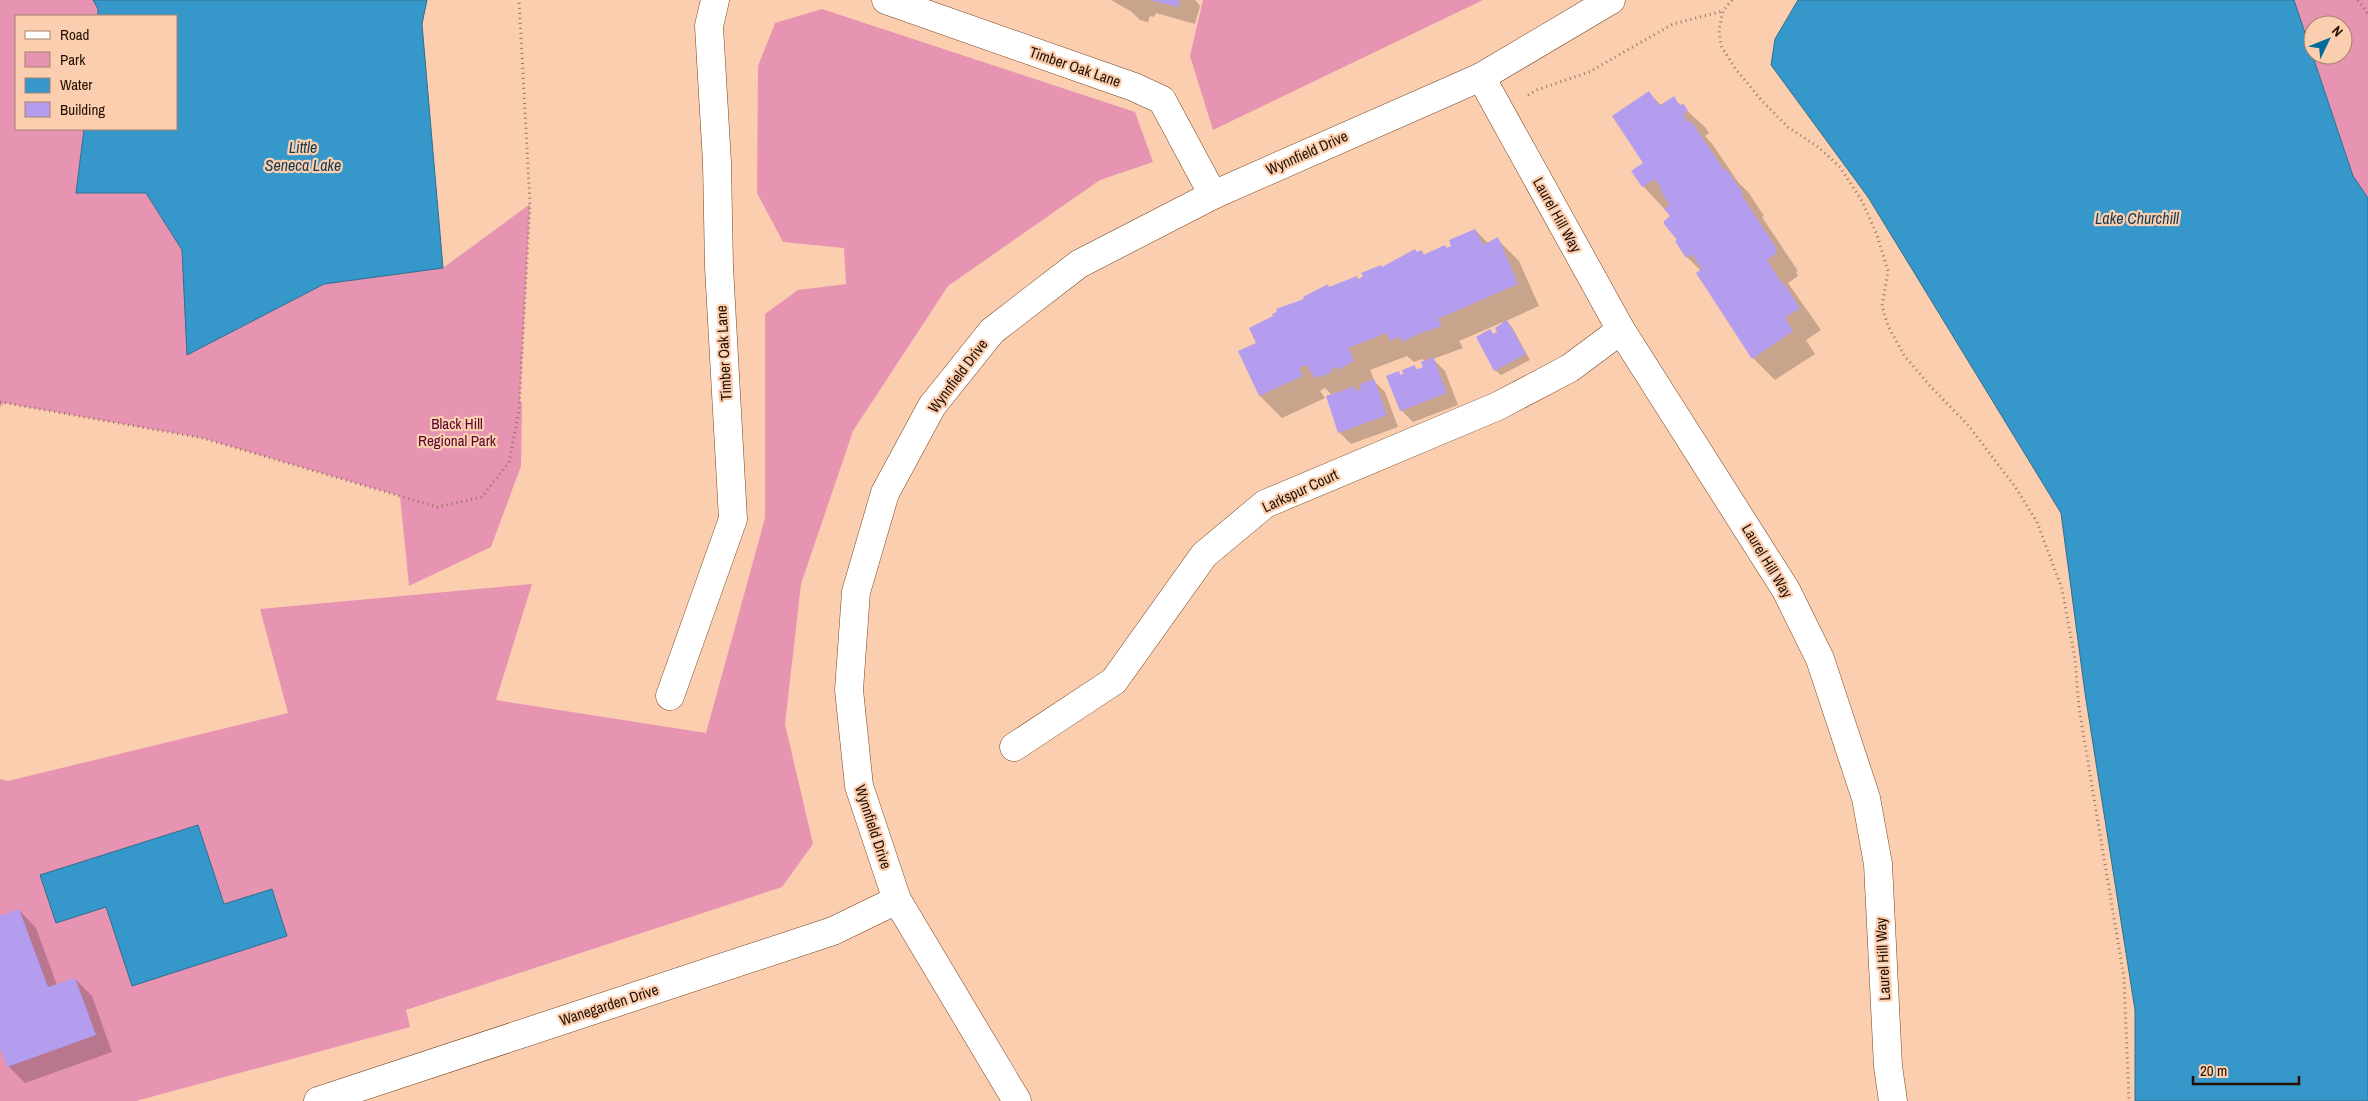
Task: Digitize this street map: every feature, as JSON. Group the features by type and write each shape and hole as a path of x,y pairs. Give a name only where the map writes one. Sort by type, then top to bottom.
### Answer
{"street":[{"name":"Timber Oak Lane","path":"670,696 733,519 719,267 717,162 709,26 715,0"},
{"name":"Timber Oak Lane","path":"886,0 1134,87 1162,100 1213,195"},
{"name":"Wynnfield Drive","path":"1017,1101 897,900 859,786 849,690 856,592 885,493 932,406 992,331 1079,264 1213,195 1481,77 1611,0"},
{"name":"Laurel Hill Way","path":"1481,77 1621,330 1786,590 1820,659 1866,798 1878,864 1888,1066 1893,1101"},
{"name":"Larkspur Court","path":"1014,747 1114,681 1204,555 1265,504 1498,406 1570,368 1621,330"},
{"name":"Wanegarden Drive","path":"318,1101 833,931 897,900"}],"path":[{"path":"0,402 202,438 437,507 482,497 509,462 519,410 530,204 519,0"},
{"path":"1732,0 1723,11 1719,30 1721,46 1734,68 1788,127 1818,147 1840,167 1862,201 1877,235 1888,271 1882,306 1888,326 1904,355 1930,386 1968,425 2016,488 2037,522 2062,590 2076,659 2080,718 2124,978 2129,1101"},
{"path":"2358,0 2368,14"},
{"path":"1500,112 1537,90 1589,72 1673,24 1723,11"}],"green space":[{"name":"Black Hill Regional Park","path":"0,0 93,0 98,9 98,15 15,15 15,130 84,130 76,193 146,193 182,250 188,354 324,284 443,268 530,204 520,400 522,404 521,466 491,547 409,586 400,496 202,438 4,403 0,407"},
{"path":"1203,0 1483,0 1213,130 1190,56"},
{"path":"2294,0 2368,0 2368,198 2353,176 2316,65 2353,65 2353,15 2303,15 2303,27"},
{"path":"822,9 1135,112 1153,162 1100,180 948,286 853,431 801,584 785,724 813,844 782,887 406,1010 410,1027 136,1101 0,1101 0,779 8,781 288,713 260,609 532,584 496,700 706,733 765,518 765,314 798,290 846,284 844,248 783,242 757,193 758,66 775,23"}],"water":[{"name":"Little Seneca Lake","path":"93,0 427,0 422,24 443,268 324,284 187,355 182,250 146,193 76,193 84,130 178,130 178,15 98,15 98,9"},
{"name":"Lake Churchill","path":"1798,0 2294,0 2303,27 2303,65 2316,65 2353,176 2368,198 2368,1101 2135,1101 2135,1010 2085,693 2061,513 1868,197 1771,65 1775,39"},
{"path":"198,825 224,904 272,889 287,936 132,986 106,907 56,923 40,875"}],"building":[{"path":"1150,0 1180,0 1178,7"},
{"path":"1649,91 1659,106 1674,96 1680,106 1683,103 1688,111 1683,114 1689,123 1691,121 1725,171 1727,170 1777,249 1775,250 1777,253 1767,260 1781,282 1778,283 1783,282 1800,308 1785,318 1793,331 1752,359 1696,273 1702,269 1692,254 1686,258 1675,241 1677,240 1664,224 1664,221 1670,216 1664,209 1670,205 1655,179 1642,187 1631,171 1643,163 1612,116"},
{"path":"1475,229 1483,245 1498,237 1518,284 1438,319 1442,326 1418,334 1403,342 1400,337 1390,341 1387,333 1348,348 1354,361 1338,370 1337,367 1330,370 1332,372 1319,378 1319,375 1314,378 1307,365 1299,368 1303,376 1259,396 1238,351 1256,343 1249,328 1273,316 1272,314 1277,312 1276,309 1304,299 1303,297 1328,284 1329,287 1357,276 1358,280 1363,276 1361,273 1381,265 1382,267 1415,249 1417,252 1422,250 1423,255 1445,245 1447,248 1451,246 1449,240"},
{"path":"1507,320 1526,354 1494,371 1476,337 1490,329 1493,334 1497,332 1495,328"},
{"path":"1433,357 1447,393 1400,411 1386,376 1399,371 1400,375 1403,374 1402,370 1415,365 1416,370 1423,367 1421,362"},
{"path":"1374,379 1387,415 1338,433 1326,396 1340,391 1342,396 1341,391 1354,386 1356,391 1361,389 1360,384"},
{"path":"19,909 48,987 75,978 96,1035 7,1067 0,1048 0,916"}]}
